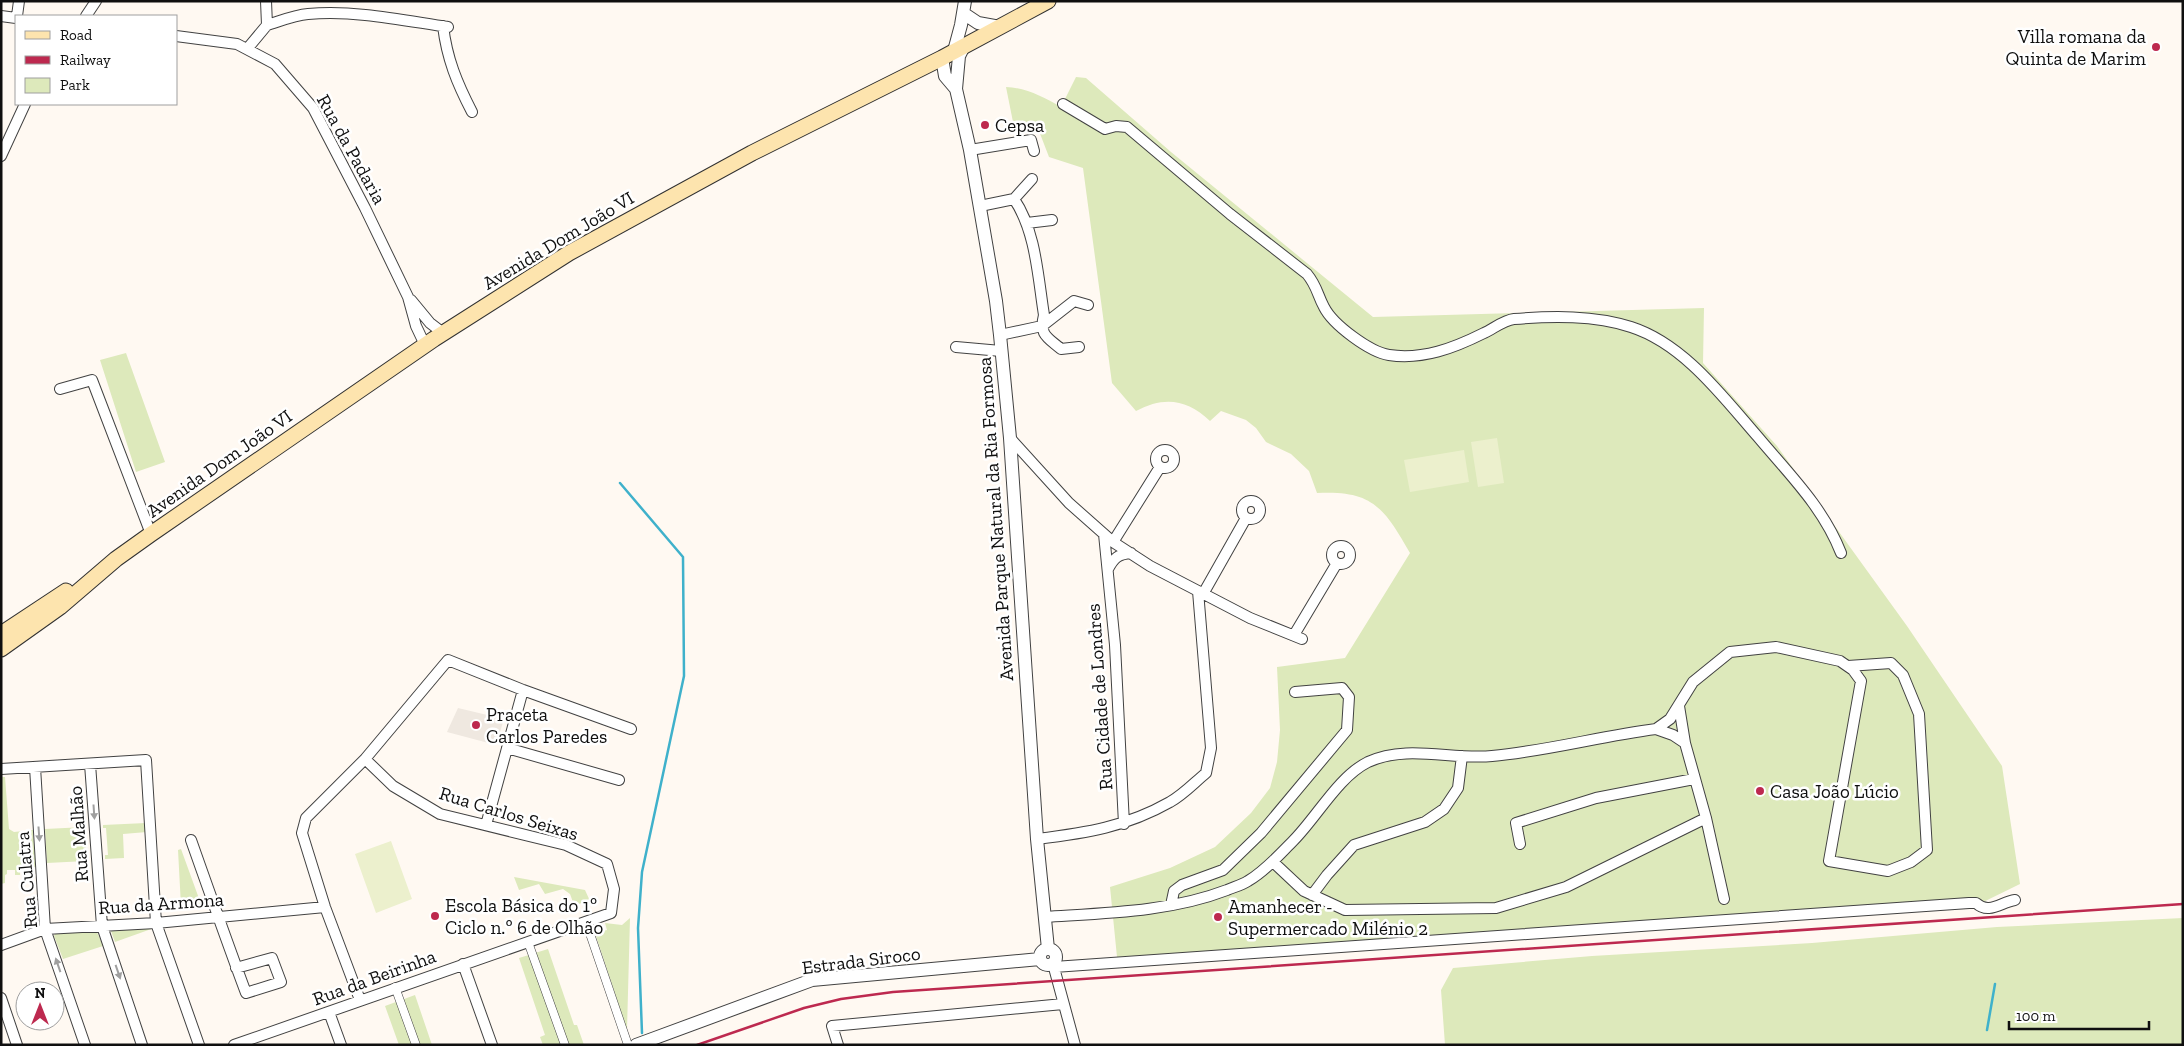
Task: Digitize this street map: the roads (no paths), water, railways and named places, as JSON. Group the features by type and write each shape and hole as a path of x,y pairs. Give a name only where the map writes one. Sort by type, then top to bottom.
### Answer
{"main road":[{"name":"Avenida Dom João VI","path":"1,634 116,559 424,345 569,252 752,153 914,72 1048,1"},
{"name":"Avenida Dom João VI","path":"1,649 60,607 116,559"}],"street":[{"path":"17,15 19,1"},
{"path":"87,15 96,1"},
{"path":"266,1 267,25"},
{"path":"247,50 267,25 306,14 387,16 446,26 446,48 454,77 472,112"},
{"path":"965,15 978,23 1000,27"},
{"path":"951,75 965,15"},
{"path":"951,75 965,15"},
{"path":"1,16 15,17"},
{"name":"Rua da Padaria","path":"178,36 236,44 275,64 313,108 366,208 408,297"},
{"path":"914,72 933,72 951,75"},
{"name":"Avenida Parque Natural da Ria Formosa","path":"951,75 970,150 996,301 1000,336 1010,438 1037,839 1045,917 1044,954"},
{"path":"1063,104 1105,129 1116,126 1128,127 1230,214 1307,274 1316,284 1324,307 1337,324 1359,341 1388,355 1427,355 1461,344 1512,319 1581,318 1631,327 1660,341 1691,364 1724,396 1811,499 1832,531 1841,553"},
{"path":"1,156 25,105"},
{"path":"970,150 1031,140 1034,151"},
{"path":"980,206 1014,199 1032,179"},
{"path":"1014,199 1025,214 1027,223 1044,315 1043,333 1061,349 1079,347"},
{"path":"1027,223 1052,220"},
{"path":"408,297 430,323 443,333"},
{"path":"408,297 416,326 424,345"},
{"path":"1000,336 1042,326 1074,301 1088,305"},
{"path":"956,347 1001,351"},
{"path":"60,390 92,380 151,534"},
{"path":"1010,438 1068,503 1113,542 1150,566 1250,618 1298,637 1337,563"},
{"path":"1113,542 1160,467"},
{"path":"1037,839 1083,833 1124,824 1171,802 1206,774 1211,748 1201,592 1246,518"},
{"name":"Rua Cidade de Londres","path":"1104,534 1115,645 1124,824"},
{"path":"1108,569 1114,559 1120,554 1131,553"},
{"path":"1045,917 1110,913 1171,905 1210,896 1247,882 1273,862 1351,773 1369,762 1392,755 1433,753 1491,756 1656,729 1670,719 1693,682 1730,652 1776,647 1840,661 1848,666 1861,681 1829,861 1888,872 1912,862 1927,850 1919,714 1903,675 1891,662 1848,666"},
{"path":"360,1000 325,906 302,834 306,818 365,759 448,660 523,690 631,729"},
{"path":"1171,905 1174,892 1182,885 1223,870 1261,833 1347,730 1349,697 1342,688 1295,692"},
{"path":"486,825 523,690"},
{"path":"1679,706 1685,743 1706,818 1724,899"},
{"path":"1656,729 1673,735 1685,743"},
{"path":"507,748 619,780"},
{"path":"1312,895 1327,874 1354,845 1425,822 1444,809 1458,788 1462,756"},
{"name":"Rua Carlos Seixas","path":"365,759 393,786 440,814 566,845 607,864 614,889 611,913"},
{"path":"1,769 146,760 156,923 199,1045"},
{"name":"Rua Malhão","path":"90,764 102,926 142,1045"},
{"name":"Rua Culatra","path":"35,767 45,929 85,1045"},
{"path":"1520,844 1516,823 1596,798 1694,779"},
{"path":"1273,862 1304,892 1345,910 1496,908 1566,887 1706,818"},
{"path":"191,840 236,968 246,993 281,982 272,958 236,968"},
{"path":"1044,954 1044,964 1054,965 1969,903 1976,903 1981,907 1992,909 2005,902 2015,900"},
{"name":"Rua da Armona","path":"1,945 45,929 156,923 325,906"},
{"name":"Rua da Beirinha","path":"234,1045 611,913"},
{"path":"586,922 628,1045"},
{"path":"528,942 565,1045"},
{"name":"Estrada Siroco","path":"636,1045 812,980 1044,954"},
{"path":"463,964 492,1045"},
{"path":"1054,965 1075,1045"},
{"path":"395,988 416,1045"},
{"path":"1,998 17,1045"},
{"path":"838,1045 832,1026 1063,1004"},
{"path":"329,1012 341,1045"}],"waterway":[{"path":"620,483 683,557 684,676 642,872 638,928 642,1033"},
{"path":"1987,1030 1995,984"}],"railway":[{"path":"697,1045 804,1008 841,999 893,992 2183,904"}],"place":[{"name":"Villa romana da Quinta de Marim","path":"2156,47"},
{"name":"Cepsa","path":"985,125"},
{"name":"Praceta Carlos Paredes","path":"476,725"},
{"name":"Casa João Lúcio","path":"1760,791"},
{"name":"Escola Básica do 1º Ciclo n.º 6 de Olhão","path":"435,916"},
{"name":"Amanhecer - Supermercado Milénio 2","path":"1218,917"}]}
